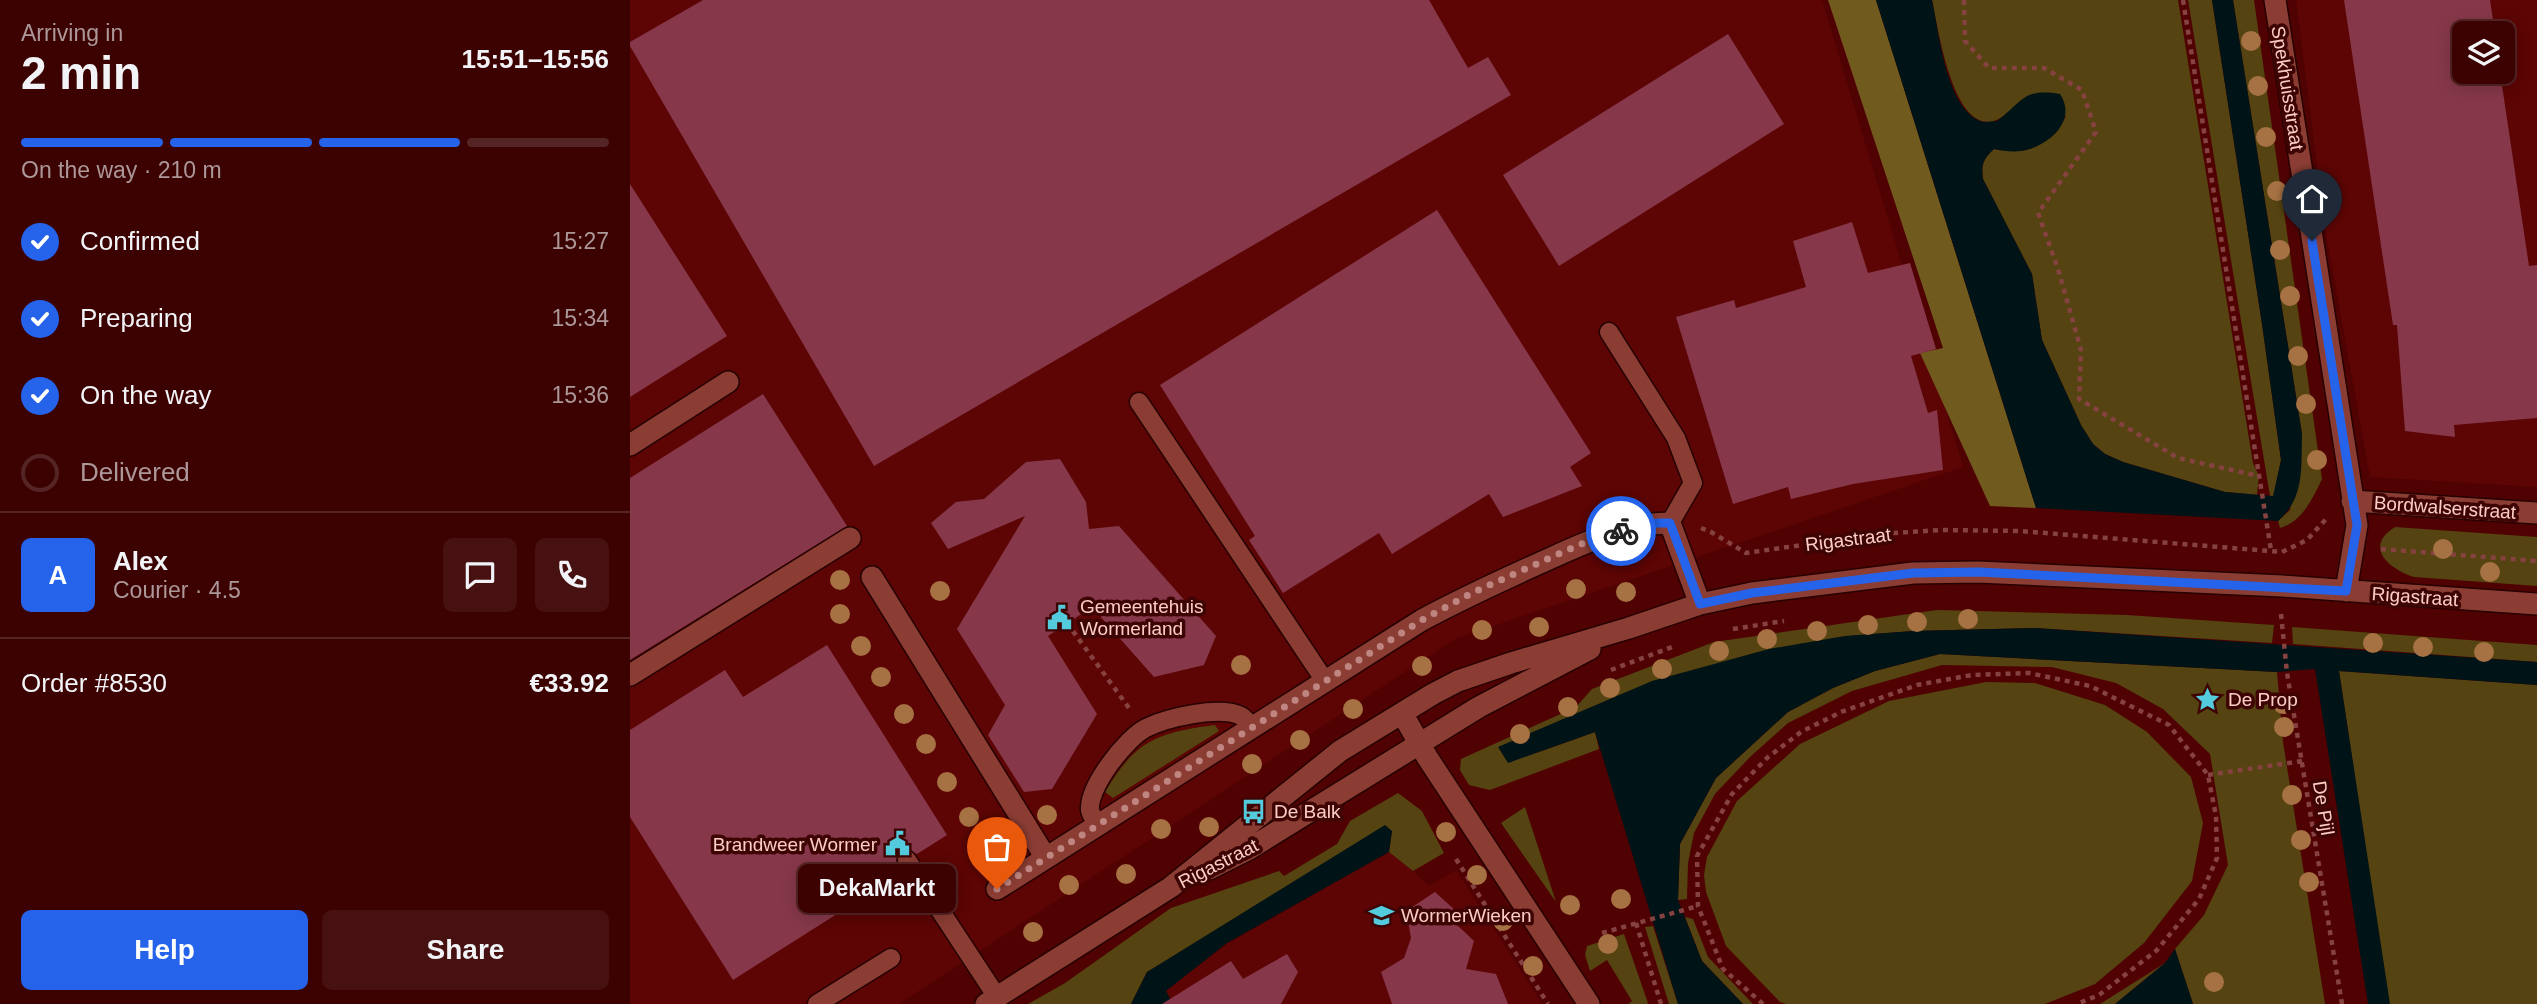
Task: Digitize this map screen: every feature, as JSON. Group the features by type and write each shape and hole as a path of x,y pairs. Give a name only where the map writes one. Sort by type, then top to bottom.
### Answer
{"street":[{"name":"Spekhuisstraat","path":"2275,0 2357,525 2346,591"},
{"path":"630,445 728,382"},
{"name":"Bordwalserstraat","path":"2352,500 2537,513"},
{"path":"997,889 1422,620 1474,592 1581,544 1618,531 1670,523 1700,604"},
{"path":"630,675 850,538"},
{"name":"Rigastraat","path":"1171,887 1340,751 1458,681 1700,604 1752,593 1913,573 1979,572 2537,604"},
{"path":"872,577 1045,858"},
{"name":"Rigastraat","path":"991,1001 1171,887 1249,849 1419,742 1479,707 1629,628"},
{"path":"1402,712 1589,1004"}],"lane":[{"path":"1609,332 1676,438 1693,483 1670,523"},
{"path":"1139,402 1325,681"},
{"path":"1097,825 1090,810 1095,786 1120,753 1144,729 1169,719 1214,711 1240,715 1252,727"},
{"path":"907,860 991,1001"},
{"path":"817,1004 891,958"}],"path":[{"path":"1964,0 1965,41 1989,68 2044,68 2082,90 2096,132 2038,213 2058,269 2081,350 2079,399 2178,458 2259,476"},
{"path":"2183,0 2271,550"},
{"name":"Rigastraat","path":"1670,523 1690,524 1712,532 1746,553 1880,534 1941,530 2034,531 2281,552 2307,540 2339,508 2352,500"},
{"path":"2352,547 2537,561"},
{"name":"De Pijl","path":"2267,615 2281,616 2287,673 2342,1004"},
{"path":"1720,631 1788,620"},
{"path":"1067,623 1144,729"},
{"path":"1604,673 1681,643"},
{"path":"1763,1004 1723,969 1698,906 1697,856 1732,794 1767,758 1801,732 1841,712 1917,685 1972,675 2029,673 2090,686 2169,725 2208,775 2216,816 2217,858 2199,899 2157,950 2099,995 2077,1004"},
{"path":"2208,775 2302,761"},
{"path":"1452,852 1548,1004"},
{"path":"1602,933 1698,906"},
{"path":"1638,922 1661,1004"}],"shaded area":[{"path":"630,0 1822,0 1963,467 1455,639 899,1004 630,1004"},
{"path":"1828,0 1876,0 2036,508 1990,506 1920,353 1943,348"},
{"path":"1876,0 1932,0 1941,49 1952,85 1968,113 1980,121 1997,121 2024,98 2038,93 2060,94 2065,104 2063,123 2050,138 2031,149 2021,151 1994,149 1984,162 1982,174 2032,274 2042,340 2081,425 2093,444 2105,454 2123,462 2225,492 2273,496 2281,460 2212,0 2233,0 2302,434 2297,492 2287,512 2278,521 2036,508"},
{"path":"1932,0 2178,0 2253,463 2259,476 2257,495 2225,492 2123,462 2105,454 2093,444 2081,425 2042,340 2032,274 1982,174 1984,162 1994,149 2015,150 2036,144 2053,133 2066,116 2005,115 1988,122 1973,116 1952,82"},
{"path":"2188,0 2212,0 2281,460 2274,496 2270,496"},
{"path":"2233,0 2254,0 2322,479 2301,515 2280,528 2278,521 2290,510 2302,434"},
{"path":"2296,0 2537,0 2537,487 2370,477 2325,228"},
{"path":"2395,527 2537,537 2537,586 2414,577 2396,569 2383,557 2380,550 2381,542"},
{"path":"1937,610 2127,615 2274,625 2272,643 2035,628 1913,631 1848,636 1509,763 1595,732 1599,749 1490,790 1469,785 1460,770 1461,759 1576,707 1592,689 1714,642"},
{"path":"2292,627 2537,645 2537,662 2293,644"},
{"path":"2035,628 2537,662 2537,685 2339,671 2390,1004 2368,1004 2315,669 2277,672 1940,654 1875,671 1833,688 1788,712 1716,778 1680,844 1678,900 1702,961 1743,1004 1678,1004 1595,732 1508,763 1498,747 1652,681 1769,649 1845,636 1913,631"},
{"path":"1940,654 2277,672 2283,742 2325,1004 2193,1004 2175,949 2204,915 2228,865 2210,754 2163,709 2116,683 2052,667 1942,665 1852,691 1788,723 1750,757 1715,794 1694,833 1688,863 1687,899 1678,900 1680,844 1716,778 1788,712 1833,688 1875,671"},
{"path":"2339,671 2537,685 2537,1004 2389,1004"},
{"path":"1986,682 2035,683 2105,705 2147,732 2191,777 2203,823 2192,881 2144,943 2095,984 2045,1004 1780,1002 1726,946 1706,892 1704,875 1707,857 1737,801 1800,744 1889,701"},
{"path":"1215,725 1219,731 1113,798 1105,792 1127,761 1150,742 1177,732"},
{"path":"1398,793 1422,811 1444,853 1413,871 1389,852 1392,831 1147,972 1131,1004 1028,1004 1065,983 1171,908 1279,871 1284,876 1337,844 1350,821"},
{"path":"1525,807 1556,902 1501,823"},
{"path":"1385,825 1392,831 1389,852 1227,943 1166,991 1173,1004 1131,1004 1147,972"},
{"name":"WormerWieken","path":"1389,852 1429,886 1456,870 1542,1004 1173,1004 1165,991 1227,944"},
{"path":"1685,917 1693,919 1708,957 1753,1004 1743,1004 1702,961"},
{"path":"1653,926 1678,1004 1669,1004 1645,927"},
{"path":"1624,934 1647,1004 1628,1004 1632,1001 1607,960 1590,971 1585,955 1587,946"},
{"path":"2175,949 2193,1004 2115,1004 2165,963"},
{"path":"2165,963 2115,1004 2100,1004"}],"building":[{"path":"703,0 1429,0 1468,68 1488,57 1511,95 874,466 630,46 630,42"},
{"path":"2344,0 2490,0 2493,21 2452,21 2452,84 2502,84 2529,266 2537,265 2537,418 2454,425 2455,437 2405,431 2397,325 2393,325"},
{"path":"1728,34 1784,124 1559,266 1503,175"},
{"path":"630,184 727,336 630,397"},
{"path":"1437,210 1591,453 1570,467 1582,486 1503,517 1489,494 1392,554 1379,533 1283,593 1249,540 1255,536 1160,385"},
{"path":"1852,222 1868,273 1910,263 1936,349 1911,356 1928,413 1937,410 1943,470 1853,484 1791,499 1788,487 1733,504 1676,317 1734,300 1736,308 1806,287 1793,241"},
{"path":"763,394 847,526 630,660 630,478"},
{"path":"1060,459 1086,502 1089,529 1119,526 1216,636 1204,665 1154,677 1092,607 1048,636 1097,714 1052,789 1024,792 988,735 1005,705 957,629 1025,516 948,549 931,523 956,502 984,499 1026,462"},
{"path":"827,645 947,835 917,854 907,849 900,851 896,860 897,866 863,888 867,895 733,980 630,817 630,730 725,670 743,697"},
{"path":"1435,892 1457,912 1454,922 1474,941 1466,969 1496,974 1508,1004 1392,1004 1381,972 1404,958 1411,938 1406,911"},
{"path":"1287,954 1298,972 1281,1004 1162,1004 1231,961 1243,979"}],"way so far":[{"path":"997,889 1422,620 1474,592 1581,544 1621,531"}],"place":[{"name":"Gemeentehuis Wormerland","path":"1060,617"},
{"name":"De Prop","path":"2208,699"},
{"name":"De Balk","path":"1254,811"},
{"name":"Brandweer Wormer","path":"897,844"},
{"name":"DekaMarkt","path":"997,889"},
{"name":"WormerWieken","path":"1381,915"}],"route":[{"path":"1621,531 1670,523 1700,604 1752,593 1913,573 1979,572 2346,591 2357,525 2312,241"}]}
